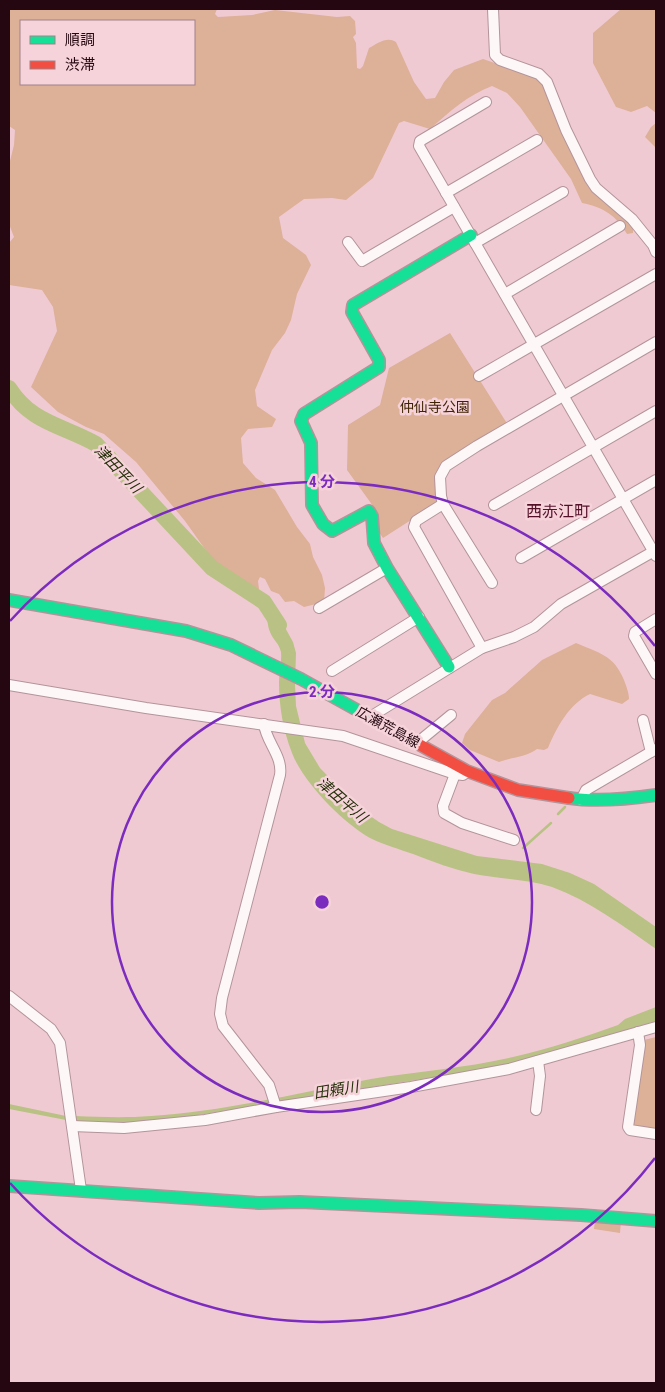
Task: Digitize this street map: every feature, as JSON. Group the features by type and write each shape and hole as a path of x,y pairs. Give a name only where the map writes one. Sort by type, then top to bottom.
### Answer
{"street":[{"path":"493,9 494,48 497,58 539,74 547,82 566,130 590,179 596,188 632,219 653,244 656,252"},
{"path":"370,717 482,648 514,637 534,627 561,604 655,552 563,396 419,143 486,102"},
{"path":"446,193 537,140"},
{"path":"449,667 374,543 372,516 369,511 332,531 328,530 314,510 311,443 301,423 301,419 304,414 379,367 379,360 352,312 351,308 353,305 563,192"},
{"path":"348,242 362,261 454,207"},
{"path":"505,294 620,226"},
{"path":"479,376 656,274"},
{"path":"492,583 443,504 440,476 446,466 656,342"},
{"path":"494,505 656,411"},
{"path":"521,558 656,480"},
{"path":"443,504 416,521 414,527 482,648"},
{"path":"319,608 388,568"},
{"name":"広瀬荒島線","path":"9,600 186,631 232,645 302,679 467,770 518,790 581,800 636,798 656,794"},
{"path":"332,670 419,617"},
{"path":"656,619 635,632 634,636 656,674"},
{"path":"9,685 146,708 343,736 455,774 463,775 467,770"},
{"path":"417,743 451,715"},
{"path":"581,800 586,790 654,750 642,720"},
{"path":"264,724 266,734 280,762 280,776 222,998 220,1014 223,1026 269,1085 275,1102"},
{"path":"455,774 443,806 444,813 462,822 514,840"},
{"path":"9,996 51,1029 60,1043 80,1190"},
{"path":"72,1125 124,1128 161,1125 205,1120 275,1102 411,1087 510,1068 656,1027"},
{"path":"638,1032 640,1045 628,1127 630,1130 656,1134"},
{"path":"536,1110 540,1076 538,1061"},
{"path":"9,1186 249,1202 366,1204 498,1212 581,1214 656,1221"}],"green space":[{"path":"9,9 217,9 215,14 218,17 252,15 275,10 337,17 350,16 355,21 356,34 353,37 356,43 357,68 360,69 363,66 369,48 382,41 393,40 396,42 414,82 426,99 435,98 444,82 454,70 483,59 536,77 545,87 577,160 629,221 633,228 633,233 627,234 619,222 609,213 582,203 571,179 520,107 507,93 492,86 467,99 430,129 404,121 399,123 373,178 346,200 332,198 304,199 279,217 283,238 306,255 311,265 297,294 291,320 285,333 272,350 255,390 257,406 276,419 272,427 248,429 241,438 243,463 256,478 275,490 297,527 310,544 313,557 322,575 325,588 324,602 304,607 294,601 285,602 279,594 271,591 265,579 260,577 257,593 243,585 212,559 185,521 136,462 104,434 58,412 31,387 57,331 53,307 42,290 9,285 9,243 14,237 9,224 9,165 14,145 15,130 9,126"},
{"path":"621,9 656,9 656,113 647,106 631,112 616,107 593,63 593,33"},
{"path":"656,123 656,148 645,137"},
{"name":"仲仙寺公園","path":"450,333 508,425 444,464 439,502 383,538 379,532 373,506 347,470 348,425 380,405 389,368"},
{"path":"576,643 605,656 616,665 624,680 629,699 622,704 590,694 576,704 564,717 548,748 544,750 537,749 533,752 499,762 470,750 462,743 465,734 492,700 505,693 542,660"},
{"path":"656,1037 656,1131 634,1129 631,1124 644,1040"},
{"path":"595,1220 621,1221 620,1233 594,1229"}],"water":[{"path":"266,606 277,613 293,642 296,653 296,706 305,743 320,768 360,809 392,829 477,856 542,864 570,873 594,884 656,927 656,949 580,899 552,887 474,874 451,868 370,838 336,812 314,789 297,764 286,736 280,700 281,652 269,629"},
{"name":"田頼川","path":"656,1007 656,1021 510,1064 173,1119 129,1123 76,1122 75,1116 141,1117 179,1114 262,1101 371,1079 495,1061 540,1050 618,1025 625,1019"},
{"path":"9,1104 66,1116 66,1120 9,1109"}],"waterway":[{"name":"津田平川","path":"9,388 18,400 37,416 96,444 212,568 264,602 279,625"},
{"path":"558,814 565,807"},
{"path":"523,848 551,823"}],"traffic: fast":[{"path":"449,667 387,568 374,543 372,516 369,511 332,531 323,524 312,505 311,443 301,421 304,414 379,367 379,360 352,312 353,305 471,235"},
{"path":"9,600 186,631 231,645 301,679 402,735"},
{"path":"569,798 612,800 656,795"},
{"path":"9,1186 259,1203 300,1202 581,1215 656,1221"}],"traffic: jam":[{"path":"402,735 467,771 518,790 569,798"}],"district":[{"name":"西赤江町","path":"558,511"}]}
